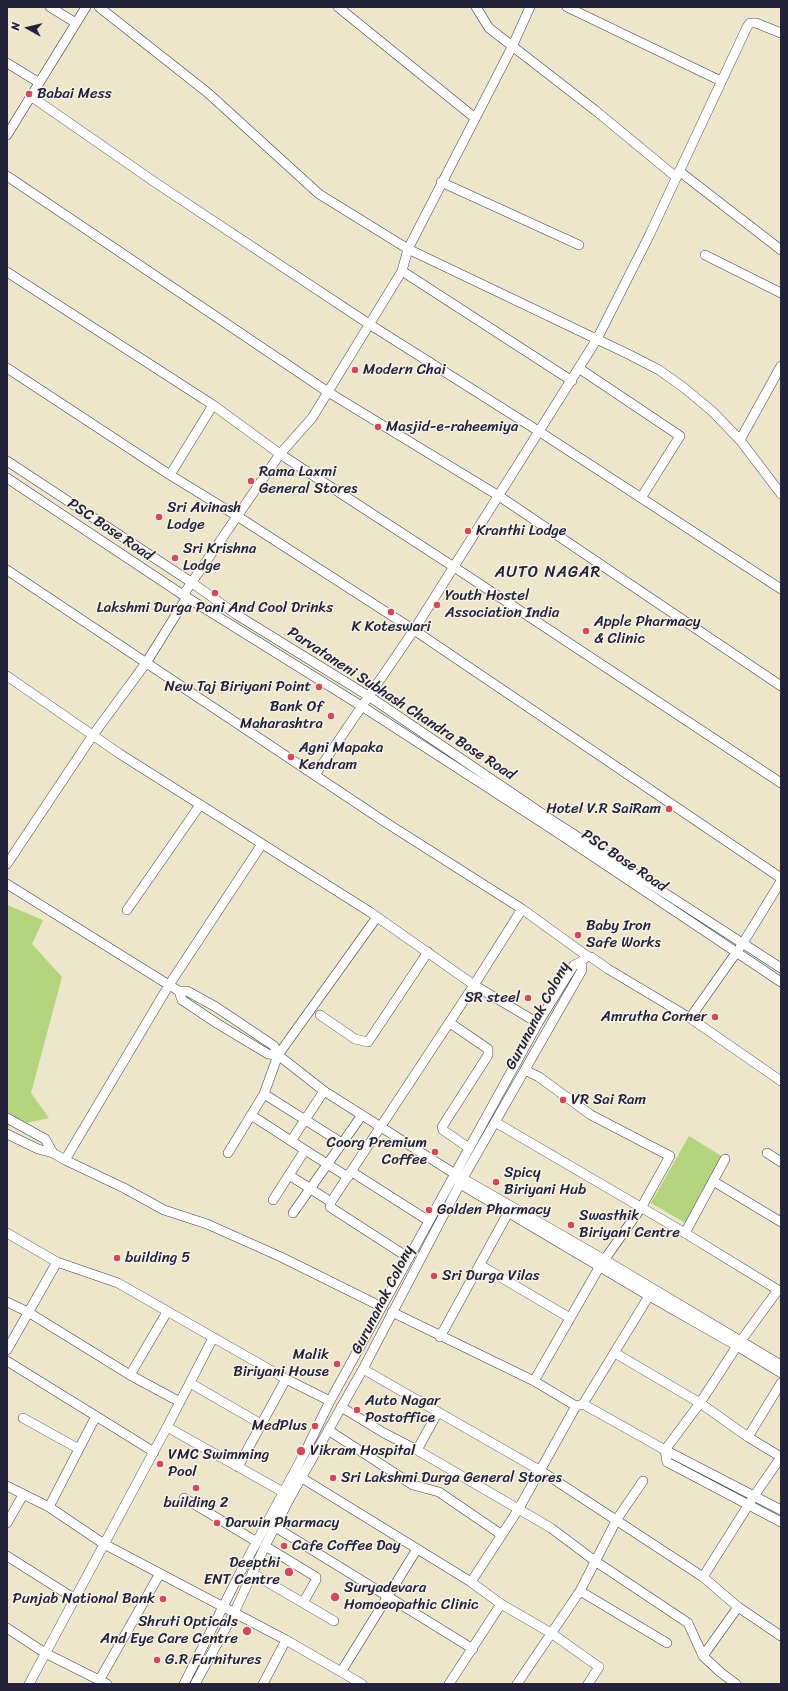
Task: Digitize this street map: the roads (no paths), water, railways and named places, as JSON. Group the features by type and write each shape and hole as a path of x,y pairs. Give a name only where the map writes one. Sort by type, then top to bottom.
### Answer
{"street":[{"path":"50,7 76,23"},
{"path":"7,135 32,97 38,82 86,7"},
{"path":"99,7 208,93 319,194 408,249 597,339 659,370 683,386 712,411 740,440 781,494"},
{"path":"338,7 475,118"},
{"path":"476,7 489,28 512,47 678,174 781,250"},
{"path":"7,864 93,735 146,663 185,596 191,582 280,454 312,418 402,271 408,249 441,182 512,47 530,7"},
{"path":"567,7 721,81"},
{"path":"315,775 370,697 414,630 580,369 597,339 678,174 747,26 750,23 756,23 781,33"},
{"path":"7,63 38,82"},
{"path":"32,97 156,183 369,324 540,432 781,589"},
{"path":"7,176 328,392 500,496 781,686"},
{"path":"441,182 579,245"},
{"path":"705,255 781,293"},
{"path":"402,271 572,381"},
{"path":"7,272 213,405 280,454 781,783"},
{"path":"740,440 781,366"},
{"path":"7,368 170,475 237,516 414,630 781,878"},
{"path":"580,369 680,436 641,498"},
{"path":"170,475 213,405"},
{"name":"Parvataneni Subhash Chandra Bose Road","path":"7,461 237,614 370,697 560,825 781,968"},
{"name":"PSC Bose Road","path":"7,478 185,596 363,707 555,832 735,953 781,982"},
{"path":"7,570 385,822 522,909 584,959 690,1018 781,1081"},
{"path":"7,676 93,735 200,805 377,917 474,985 538,1023"},
{"path":"127,910 200,805"},
{"path":"65,1160 169,985 262,844"},
{"path":"690,1018 743,943 781,881"},
{"path":"7,884 179,991 187,991 216,1006 274,1046 278,1055 324,1091 382,1128 508,1213 603,1263"},
{"path":"409,1258 329,1206 382,1128 522,909"},
{"path":"228,1153 264,1094 278,1055 377,917"},
{"path":"320,1015 355,1039 368,1042 428,952"},
{"name":"Gurunanak Colony","path":"184,1684 223,1606 261,1544 275,1527 363,1369 457,1179 469,1148 538,1023 574,965 584,959"},
{"name":"Gurunanak Colony","path":"195,1684 234,1613 252,1573 261,1544 283,1492 332,1398 429,1221 495,1122 525,1070 582,970 584,959"},
{"path":"179,991 182,1000 218,1024 268,1054 278,1055"},
{"path":"450,1023 488,1050 488,1055 442,1126 443,1130 469,1148"},
{"path":"525,1070 539,1077 591,1115 670,1156 641,1208 603,1263 534,1382"},
{"path":"291,1141 324,1091"},
{"path":"264,1094 342,1143"},
{"path":"251,1115 327,1164 350,1174 429,1221"},
{"path":"293,1213 362,1115"},
{"path":"7,1118 45,1139 53,1154"},
{"path":"495,1122 685,1233 780,1291 739,1343 700,1403 665,1450 667,1462 781,1522"},
{"path":"7,1134 124,1188 164,1210 207,1224 281,1257 382,1307"},
{"path":"273,1200 305,1150"},
{"path":"767,1153 781,1162"},
{"path":"685,1233 725,1159"},
{"path":"289,1175 331,1202"},
{"path":"457,1179 603,1263 651,1293 781,1365"},
{"path":"714,1181 781,1222"},
{"path":"440,1337 508,1213"},
{"path":"7,1233 57,1262 118,1283 286,1379 332,1398 384,1433 417,1450 551,1528 595,1561 688,1624 703,1656 736,1684"},
{"path":"7,1350 57,1262"},
{"path":"480,1265 570,1318"},
{"path":"471,1582 518,1510 580,1405 615,1353 651,1293"},
{"path":"7,1302 28,1312 130,1375 180,1402"},
{"path":"130,1375 167,1312"},
{"path":"392,1312 580,1405 781,1510"},
{"path":"29,1684 154,1452 213,1338"},
{"path":"739,1343 781,1373"},
{"path":"615,1353 700,1403 781,1458 754,1496 703,1577"},
{"path":"7,1361 154,1452"},
{"path":"363,1369 541,1471 617,1519 703,1577 738,1607 781,1636"},
{"path":"238,1467 286,1379"},
{"path":"190,1383 262,1424"},
{"path":"748,1437 781,1383"},
{"path":"417,1450 438,1412"},
{"path":"48,1507 96,1416"},
{"path":"23,1418 79,1449"},
{"path":"167,1427 283,1492"},
{"path":"328,1430 413,1485 439,1492 502,1535"},
{"path":"302,1478 471,1582 599,1667 588,1684"},
{"path":"517,1684 580,1591 617,1519 642,1480"},
{"path":"7,1486 48,1507 104,1544 159,1575 223,1606 362,1684"},
{"path":"7,1524 23,1495"},
{"path":"184,1498 316,1577 316,1580 303,1603"},
{"path":"275,1527 473,1649"},
{"path":"341,1672 417,1549"},
{"path":"7,1556 74,1599"},
{"path":"252,1573 334,1621"},
{"path":"7,1628 46,1653 104,1682 159,1575"},
{"path":"580,1591 666,1643"},
{"path":"449,1684 502,1604"},
{"path":"703,1656 738,1607"},
{"path":"263,1684 286,1640"}],"place":[{"name":"Babai Mess","path":"29,94"},
{"name":"Modern Chai","path":"355,370"},
{"name":"Masjid-e-raheemiya","path":"378,427"},
{"name":"Rama Laxmi General Stores","path":"251,481"},
{"name":"Sri Avinash Lodge","path":"159,517"},
{"name":"Kranthi Lodge","path":"468,531"},
{"name":"Sri Krishna Lodge","path":"175,558"},
{"name":"Lakshmi Durga Pani And Cool Drinks","path":"215,593"},
{"name":"Youth Hostel Association India","path":"437,605"},
{"name":"K Koteswari","path":"391,612"},
{"name":"Apple Pharmacy & Clinic","path":"586,631"},
{"name":"New Taj Biriyani Point","path":"319,687"},
{"name":"Bank Of Maharashtra","path":"331,716"},
{"name":"Agni Mapaka Kendram","path":"291,757"},
{"name":"Hotel V.R SaiRam","path":"669,809"},
{"name":"Baby Iron Safe Works","path":"578,935"},
{"name":"SR steel","path":"528,998"},
{"name":"Amrutha Corner","path":"715,1017"},
{"name":"VR Sai Ram","path":"563,1100"},
{"name":"Coorg Premium Coffee","path":"435,1152"},
{"name":"Spicy Biriyani Hub","path":"496,1182"},
{"name":"Golden Pharmacy","path":"429,1210"},
{"name":"Swasthik Biriyani Centre","path":"571,1225"},
{"name":"building 5","path":"117,1258"},
{"name":"Sri Durga Vilas","path":"434,1276"},
{"name":"Malik Biriyani House","path":"337,1364"},
{"name":"Auto Nagar Postoffice","path":"357,1410"},
{"name":"MedPlus","path":"315,1426"},
{"name":"Vikram Hospital","path":"301,1451"},
{"name":"VMC Swimming Pool","path":"160,1464"},
{"name":"Sri Lakshmi Durga General Stores","path":"333,1478"},
{"name":"building 2","path":"196,1488"},
{"name":"Darwin Pharmacy","path":"217,1523"},
{"name":"Cafe Coffee Day","path":"284,1546"},
{"name":"Deepthi ENT Centre","path":"289,1572"},
{"name":"Suryadevara Homoeopathic Clinic","path":"335,1597"},
{"name":"Punjab National Bank","path":"163,1599"},
{"name":"Shruti Opticals And Eye Care Centre","path":"247,1631"},
{"name":"G.R Furnitures","path":"157,1660"}],"district":[{"name":"AUTO NAGAR","path":"548,573"}]}
